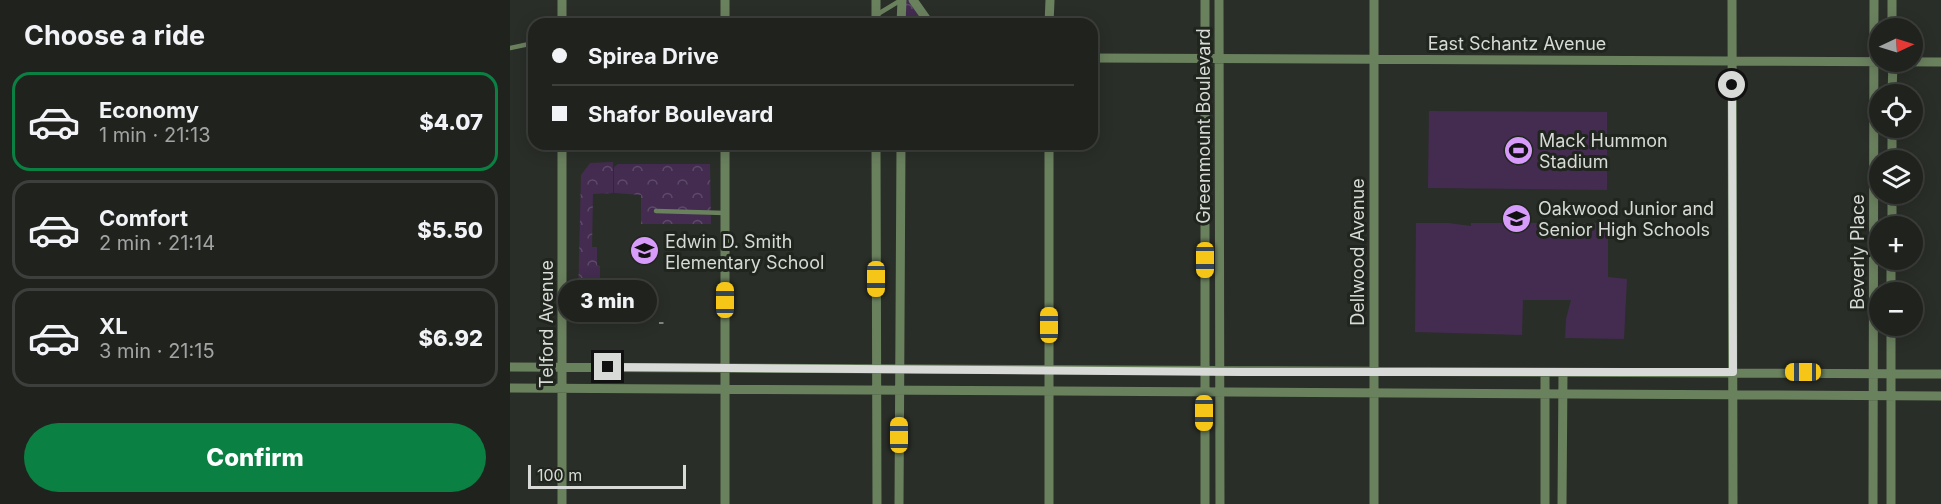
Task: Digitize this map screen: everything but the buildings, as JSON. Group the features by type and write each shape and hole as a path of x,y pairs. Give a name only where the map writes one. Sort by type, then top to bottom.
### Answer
{"street":[{"path":"562,0 562,18"},
{"path":"725,0 725,18"},
{"path":"876,0 876,18"},
{"path":"901,0 901,18"},
{"path":"913,0 926,18"},
{"path":"1049,18 1050,0"},
{"name":"Greenmount Boulevard","path":"1205,504 1206,0"},
{"name":"Greenmount Boulevard","path":"1220,0 1220,504"},
{"name":"Dellwood Avenue","path":"1374,0 1374,504"},
{"path":"1732,0 1733,504"},
{"name":"Beverly Place","path":"1874,0 1874,18"},
{"path":"1892,0 1893,18"},
{"name":"East Schantz Avenue","path":"1098,58 1869,62"},
{"name":"East Schantz Avenue","path":"1923,62 1941,62"},
{"name":"Beverly Place","path":"1873,504 1874,72"},
{"name":"Telford Avenue","path":"562,150 562,504"},
{"path":"725,150 725,504"},
{"path":"876,150 877,504"},
{"path":"899,504 901,150"},
{"path":"1049,150 1049,504"},
{"path":"1891,336 1891,504"},
{"path":"510,367 725,366 900,370 1941,374"},
{"path":"1545,373 1545,504"},
{"path":"1562,504 1563,373"},
{"path":"510,388 1562,392 1941,396"}],"lane":[{"path":"877,18 901,0"},
{"path":"510,48 528,44"},
{"path":"656,211 725,213"}],"path":[{"path":"622,323 628,323"},
{"path":"659,323 665,323"}],"green space":[{"path":"902,0 913,0 926,18 901,18"},
{"name":"Mack Hummon Stadium","path":"1429,111 1607,112 1607,190 1428,188"},
{"path":"613,162 613,193 593,194 592,247 597,247 597,265 600,266 600,301 578,301 581,175 590,163"},
{"path":"618,164 710,164 711,224 641,224 641,195 614,193 614,167"},
{"path":"1416,223 1471,226 1471,223 1608,223 1608,277 1627,279 1624,339 1565,338 1566,319 1571,300 1523,300 1522,335 1415,332"}],"place":[{"name":"Mack Hummon Stadium","path":"1518,150"},
{"name":"Oakwood Junior and Senior High Schools","path":"1517,218"},
{"name":"Edwin D. Smith Elementary School","path":"644,251"}],"route":[{"path":"608,367 725,366 900,370 1242,372 1733,372 1732,85"}]}
